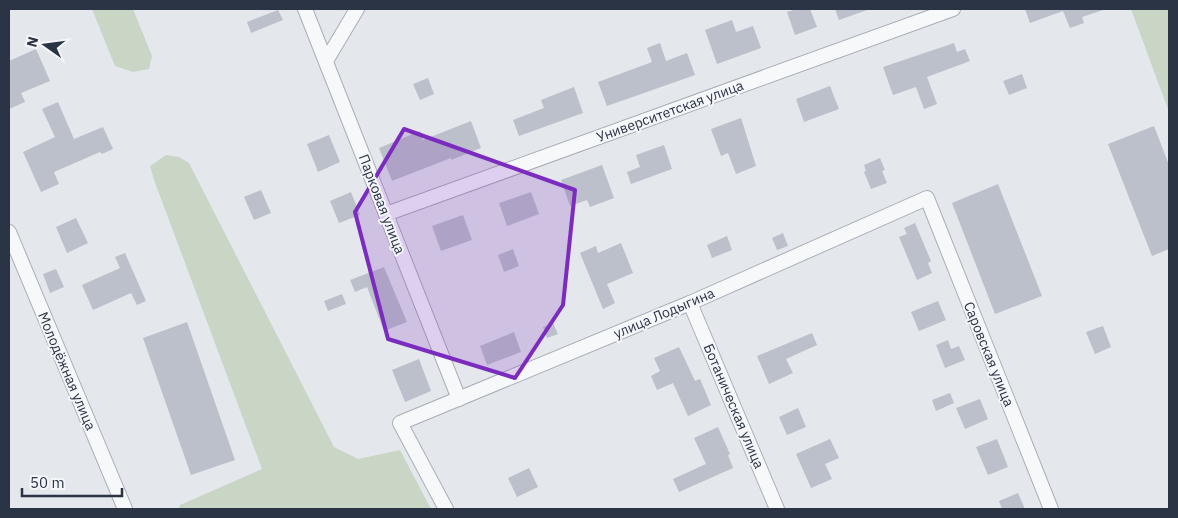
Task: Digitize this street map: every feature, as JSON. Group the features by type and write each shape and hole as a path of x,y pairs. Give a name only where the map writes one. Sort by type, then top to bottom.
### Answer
{"street":[{"name":"Парковая улица","path":"305,9 459,399"},
{"path":"326,61 357,9"},
{"name":"Университетская улица","path":"386,214 953,9"},
{"name":"улица Лодыгина","path":"446,509 400,423 690,303 928,198"},
{"name":"Саровская улица","path":"928,198 1051,509"},
{"name":"Молодёжная улица","path":"9,232 125,509"},
{"name":"Ботаническая улица","path":"690,303 778,509"}],"highlighted area":[{"path":"404,129 575,190 563,305 515,378 388,339 355,212"}],"green space":[{"path":"92,9 133,9 152,56 149,69 133,72 115,66"},
{"path":"1131,9 1169,9 1169,112"},
{"path":"166,155 179,157 189,163 334,447 358,459 400,450 431,509 179,509 180,505 262,469 154,180 150,166"}],"building":[{"path":"797,9 810,9 817,27 795,35 787,12"},
{"path":"835,9 867,9 867,10 839,20"},
{"path":"1025,9 1103,10 1082,17 1084,23 1070,28 1063,11 1030,23"},
{"path":"278,10 283,20 251,33 247,22"},
{"path":"732,20 736,32 753,26 761,48 717,64 705,30"},
{"path":"660,43 666,61 687,53 695,75 607,106 598,82 652,62 647,48"},
{"path":"954,43 957,52 965,49 970,61 927,77 937,104 924,109 916,87 893,95 883,67"},
{"path":"36,49 50,81 21,93 25,102 9,109 9,61"},
{"path":"1022,74 1027,88 1009,95 1003,81"},
{"path":"428,78 434,94 420,100 413,84"},
{"path":"830,86 839,109 804,122 796,99"},
{"path":"574,87 583,113 519,136 513,120 544,108 541,100"},
{"path":"58,102 74,139 103,127 113,149 102,154 100,152 54,172 59,184 41,192 23,152 55,137 42,109"},
{"path":"741,118 756,166 736,174 728,153 721,156 711,129"},
{"path":"471,121 481,148 392,181 379,148 420,131 423,140"},
{"path":"1154,126 1169,165 1169,249 1152,256 1108,144"},
{"path":"329,135 340,162 318,172 307,144"},
{"path":"664,145 672,169 631,184 627,172 640,167 636,155"},
{"path":"880,158 885,170 882,171 887,183 871,189 864,172 866,171 864,165"},
{"path":"602,165 614,198 590,207 587,200 570,206 561,180"},
{"path":"998,184 1042,296 995,314 952,203"},
{"path":"261,190 271,213 254,220 244,197"},
{"path":"351,192 360,215 339,223 330,201"},
{"path":"531,192 539,214 507,226 499,203"},
{"path":"463,215 472,240 441,251 432,226"},
{"path":"76,218 88,243 67,253 56,227"},
{"path":"915,223 931,261 928,263 932,273 917,280 899,237 907,234 904,228"},
{"path":"783,233 788,246 777,250 772,238"},
{"path":"727,236 732,250 712,258 707,245"},
{"path":"621,243 633,273 607,284 615,303 603,309 580,253 596,246 598,253"},
{"path":"513,249 519,266 504,272 498,255"},
{"path":"125,253 146,301 137,305 131,293 93,310 82,285 120,268 115,257"},
{"path":"384,267 407,322 384,331 367,287 355,292 350,280"},
{"path":"56,269 64,287 50,293 43,274"},
{"path":"342,294 346,304 328,311 324,301"},
{"path":"938,301 946,320 919,331 911,312"},
{"path":"187,322 235,460 191,475 143,338"},
{"path":"553,323 558,334 547,338 543,327"},
{"path":"1103,326 1111,347 1095,354 1086,332"},
{"path":"514,332 521,352 487,365 480,346"},
{"path":"812,333 817,345 786,359 793,373 769,384 757,356"},
{"path":"948,340 951,349 959,346 965,360 945,368 936,345"},
{"path":"679,347 695,381 700,379 711,405 688,416 673,383 657,390 651,376 660,371 654,358"},
{"path":"419,359 431,391 405,402 392,370"},
{"path":"950,393 954,403 936,411 932,400"},
{"path":"980,399 988,419 965,429 956,408"},
{"path":"798,408 806,427 787,435 779,417"},
{"path":"718,427 730,454 728,455 733,468 679,492 673,479 706,464 694,438"},
{"path":"830,439 839,458 825,464 832,479 811,488 796,454"},
{"path":"997,439 1008,467 988,475 976,447"},
{"path":"529,468 538,487 517,497 508,478"},
{"path":"1018,493 1025,509 1002,509 999,501"}]}
